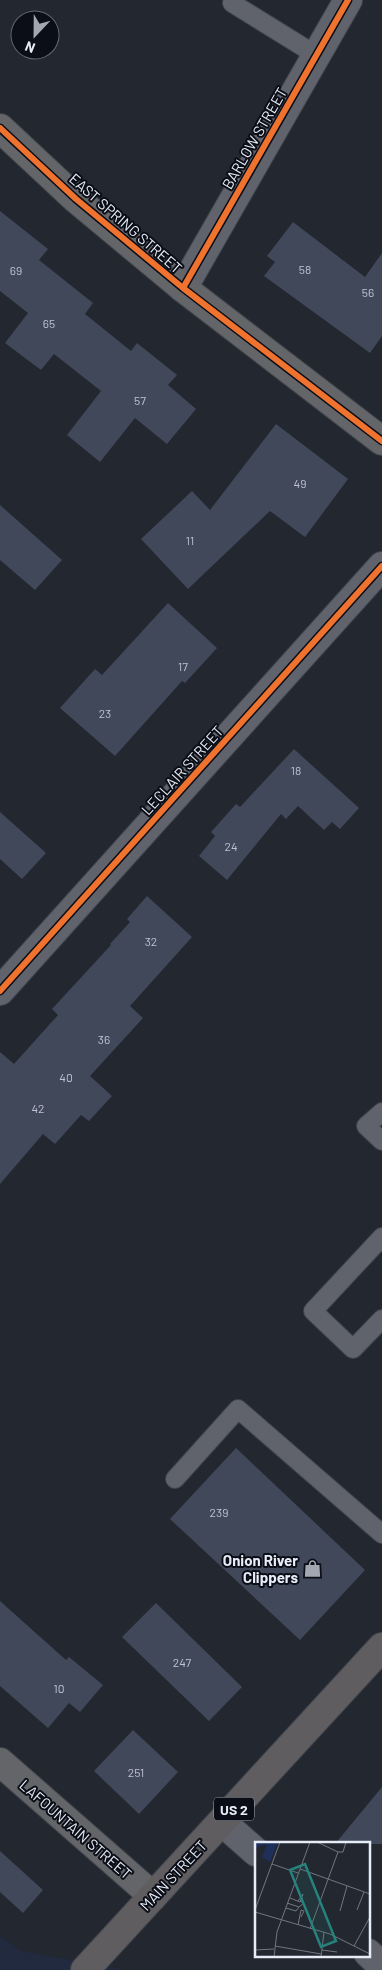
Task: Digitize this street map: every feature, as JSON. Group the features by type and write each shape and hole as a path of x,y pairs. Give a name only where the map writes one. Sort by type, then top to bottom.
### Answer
{"main road":[{"name":"MAIN STREET","path":"86,1970 382,1647"}],"street":[{"name":"BARLOW STREET","path":"183,288 348,0"},
{"name":"EAST SPRING STREET","path":"0,128 76,199 183,288 382,441"},
{"name":"LECLAIR STREET","path":"0,991 382,566"},
{"name":"LAFOUNTAIN STREET","path":"0,1762 153,1896"},
{"path":"222,1822 255,1851"},
{"path":"370,1955 382,1966"}],"lane":[{"path":"232,3 316,55"},
{"path":"382,1112 366,1126 382,1141"},
{"path":"382,1237 313,1311 353,1349 382,1319"},
{"path":"175,1478 238,1409 382,1534"}],"shaded area":[{"path":"0,1936 21,1951 124,1970 0,1970"}],"building":[{"path":"0,211 48,249 39,260 93,303 85,314 131,351 137,343 177,375 168,385 196,409 167,444 135,418 100,462 67,435 101,391 54,354 41,370 5,343 28,313 0,291"},
{"path":"293,222 365,277 382,253 382,336 370,353 264,276 275,262 267,256"},
{"path":"276,424 348,479 305,537 270,511 188,589 141,539 192,491 210,510"},
{"path":"0,505 62,560 35,590 0,560"},
{"path":"168,603 217,648 185,683 182,681 115,756 60,708 95,669 102,675"},
{"path":"294,749 359,808 340,829 332,822 324,830 298,806 286,819 281,814 227,880 199,856 215,836 211,832 236,804 240,807"},
{"path":"0,812 46,853 22,879 0,859"},
{"path":"147,896 192,937 130,1006 143,1018 90,1076 112,1096 89,1121 81,1115 55,1144 43,1134 0,1184 0,1052 14,1064 58,1015 52,1009 111,945 130,922 127,919"},
{"path":"236,1448 365,1570 300,1640 170,1519"},
{"path":"0,1601 66,1660 69,1657 103,1685 80,1712 69,1703 48,1728 0,1686"},
{"path":"156,1603 242,1687 209,1721 122,1637"},
{"path":"133,1730 178,1772 139,1814 94,1771"},
{"path":"382,1787 382,1844 337,1842"},
{"path":"0,1851 43,1890 23,1913 0,1892"}],"cycle path":[{"path":"183,288 348,0"},
{"path":"0,128 76,199 183,288 382,441"},
{"path":"0,991 382,566"}],"place":[{"name":"Onion River Clippers","path":"312,1569"}]}
